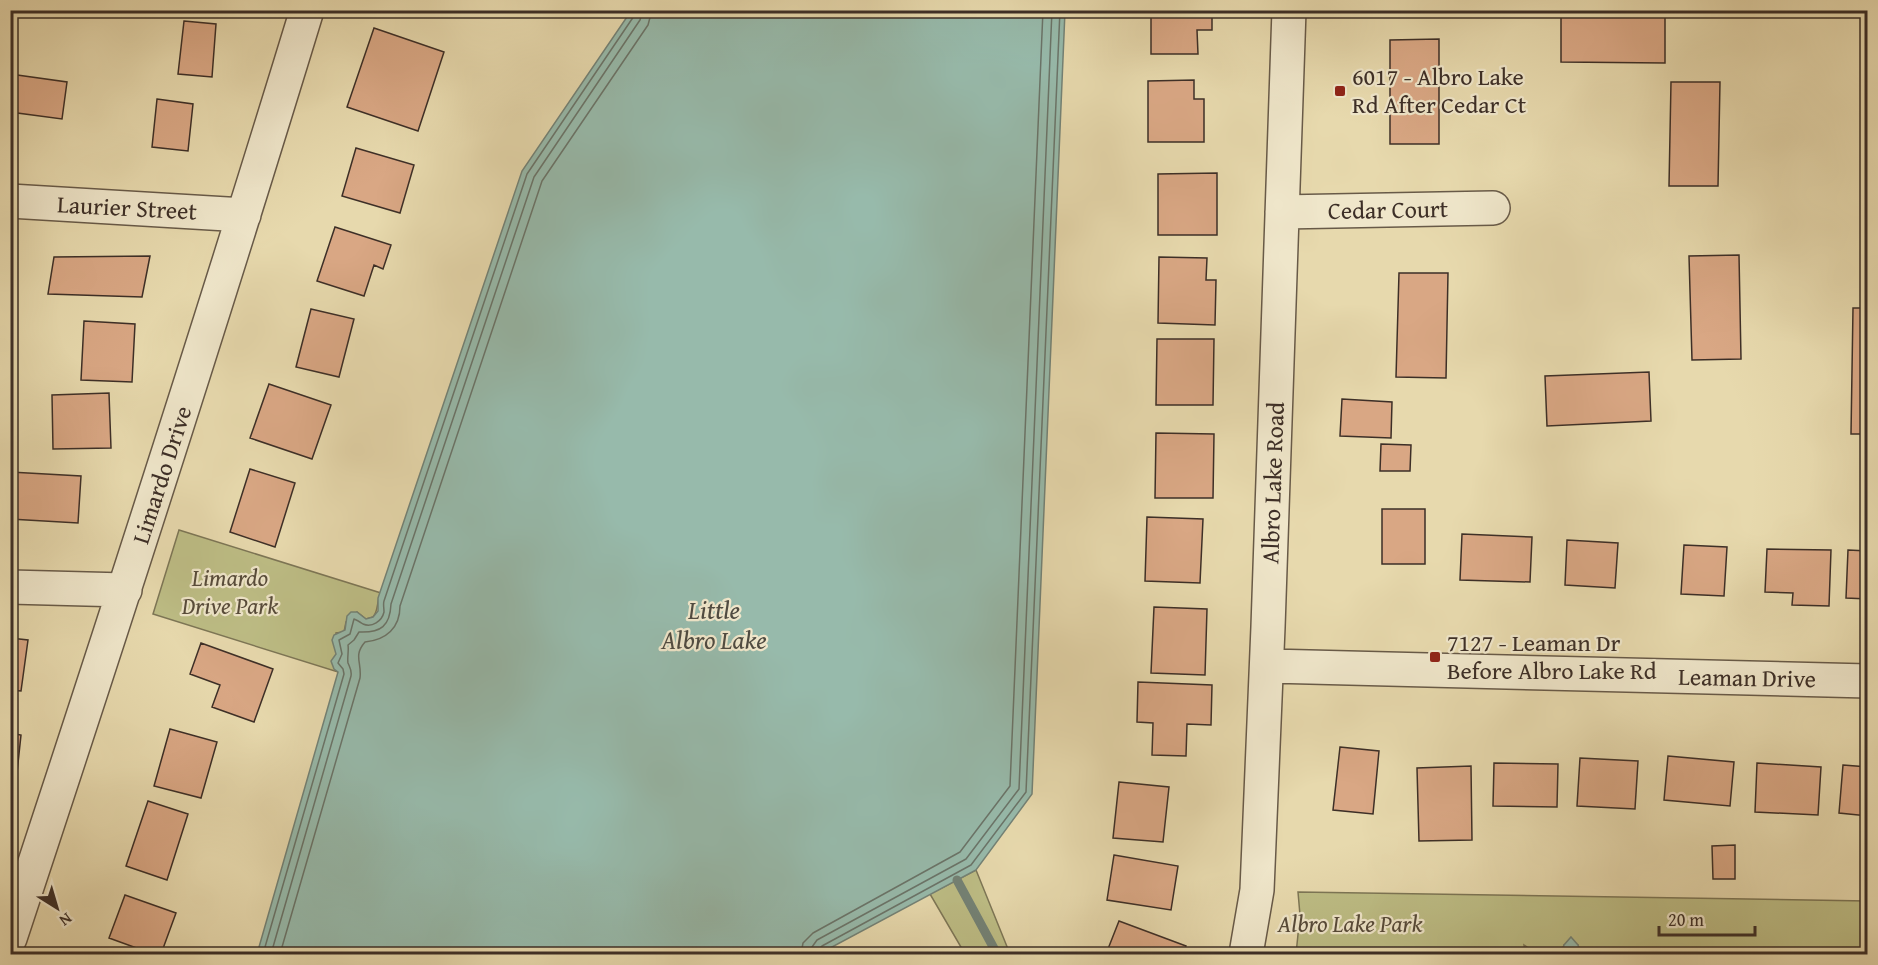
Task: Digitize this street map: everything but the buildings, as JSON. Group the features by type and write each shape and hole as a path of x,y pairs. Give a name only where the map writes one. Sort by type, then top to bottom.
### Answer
{"street":[{"name":"Limardo Drive","path":"10,938 125,590 307,10"},
{"name":"Albro Lake Road","path":"1246,954 1257,890 1267,666 1289,10"},
{"name":"Laurier Street","path":"10,201 244,214"},
{"name":"Cedar Court","path":"1282,212 1493,208"},
{"path":"10,587 125,590"},
{"name":"Leaman Drive","path":"1267,666 1868,681"}],"green space":[{"name":"Limardo Drive Park","path":"179,530 381,593 376,612 373,617 366,619 357,612 346,622 344,632 336,633 338,672 153,614"},
{"path":"976,870 1010,954 965,954 930,894"},
{"name":"Albro Lake Park","path":"1298,892 1867,901 1867,954 1581,954 1578,945 1564,945 1561,954 1531,954 1524,945 1525,954 1296,954 1300,915"}],"water":[{"name":"Little Albro Lake","path":"631,11 1065,11 1032,794 976,870 819,954 257,954 338,672 331,661 336,654 332,640 334,635 345,630 347,616 351,612 357,612 366,619 373,617 378,611 378,598 522,171"},
{"path":"1571,937 1578,945 1581,954 1561,954 1564,945"}],"waterway":[{"path":"957,880 997,954"}],"place":[{"name":"6017 - Albro Lake Rd After Cedar Ct","path":"1340,91"},
{"name":"7127 - Leaman Dr Before Albro Lake Rd","path":"1435,657"}]}
